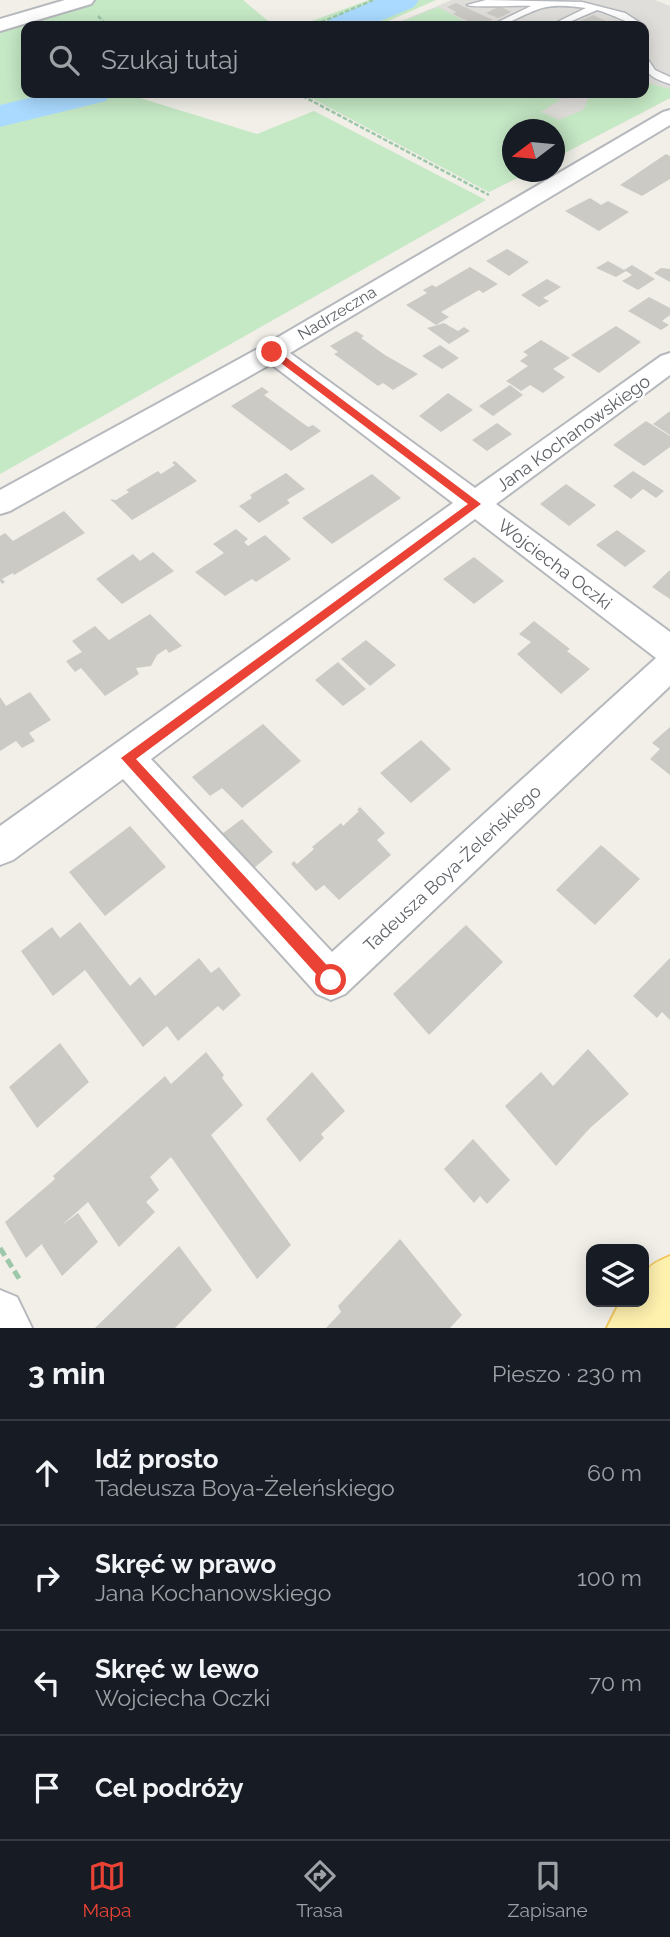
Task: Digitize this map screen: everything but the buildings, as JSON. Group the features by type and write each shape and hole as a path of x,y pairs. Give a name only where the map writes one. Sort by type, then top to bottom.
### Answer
{"main road":[{"path":"635,1328 670,1283"}],"street":[{"path":"0,25 85,0"},
{"name":"Nadrzeczna","path":"0,503 272,352 670,116"},
{"name":"Wojciecha Oczki","path":"272,352 670,650"},
{"name":"Jana Kochanowskiego","path":"0,848 670,362"},
{"name":"Tadeusza Boya-Żeleńskiego","path":"127,758 331,980 670,665"},
{"path":"0,1314 8,1328"}],"lane":[{"path":"471,5 498,0 545,5"},
{"path":"506,21 545,5 564,2 608,10 631,21"},
{"path":"564,21 594,8"},
{"path":"649,74 670,81"}],"path":[{"path":"324,21 373,0"},
{"path":"306,98 480,190"}],"shaded area":[{"path":"452,0 655,0 670,6 670,98 565,153 565,119 502,119 502,182 509,182 489,192 311,98 649,98 649,21 401,21"}],"green space":[{"path":"87,0 243,0 268,21 21,21 21,98 140,98 257,134 314,111 486,200 0,474 0,27"},
{"path":"369,0 436,0 388,21 312,21"},
{"path":"438,7 464,21 403,21"},
{"path":"649,83 670,89 670,98 565,153 565,119 561,119 583,110 589,98 649,98"},
{"path":"311,98 560,100 541,112 557,119 502,119 502,182 509,182 489,192"}],"waterway":[{"path":"353,21 403,0"},
{"path":"0,116 73,98"}],"route":[{"path":"272,352 476,504 127,758 331,980"}]}
